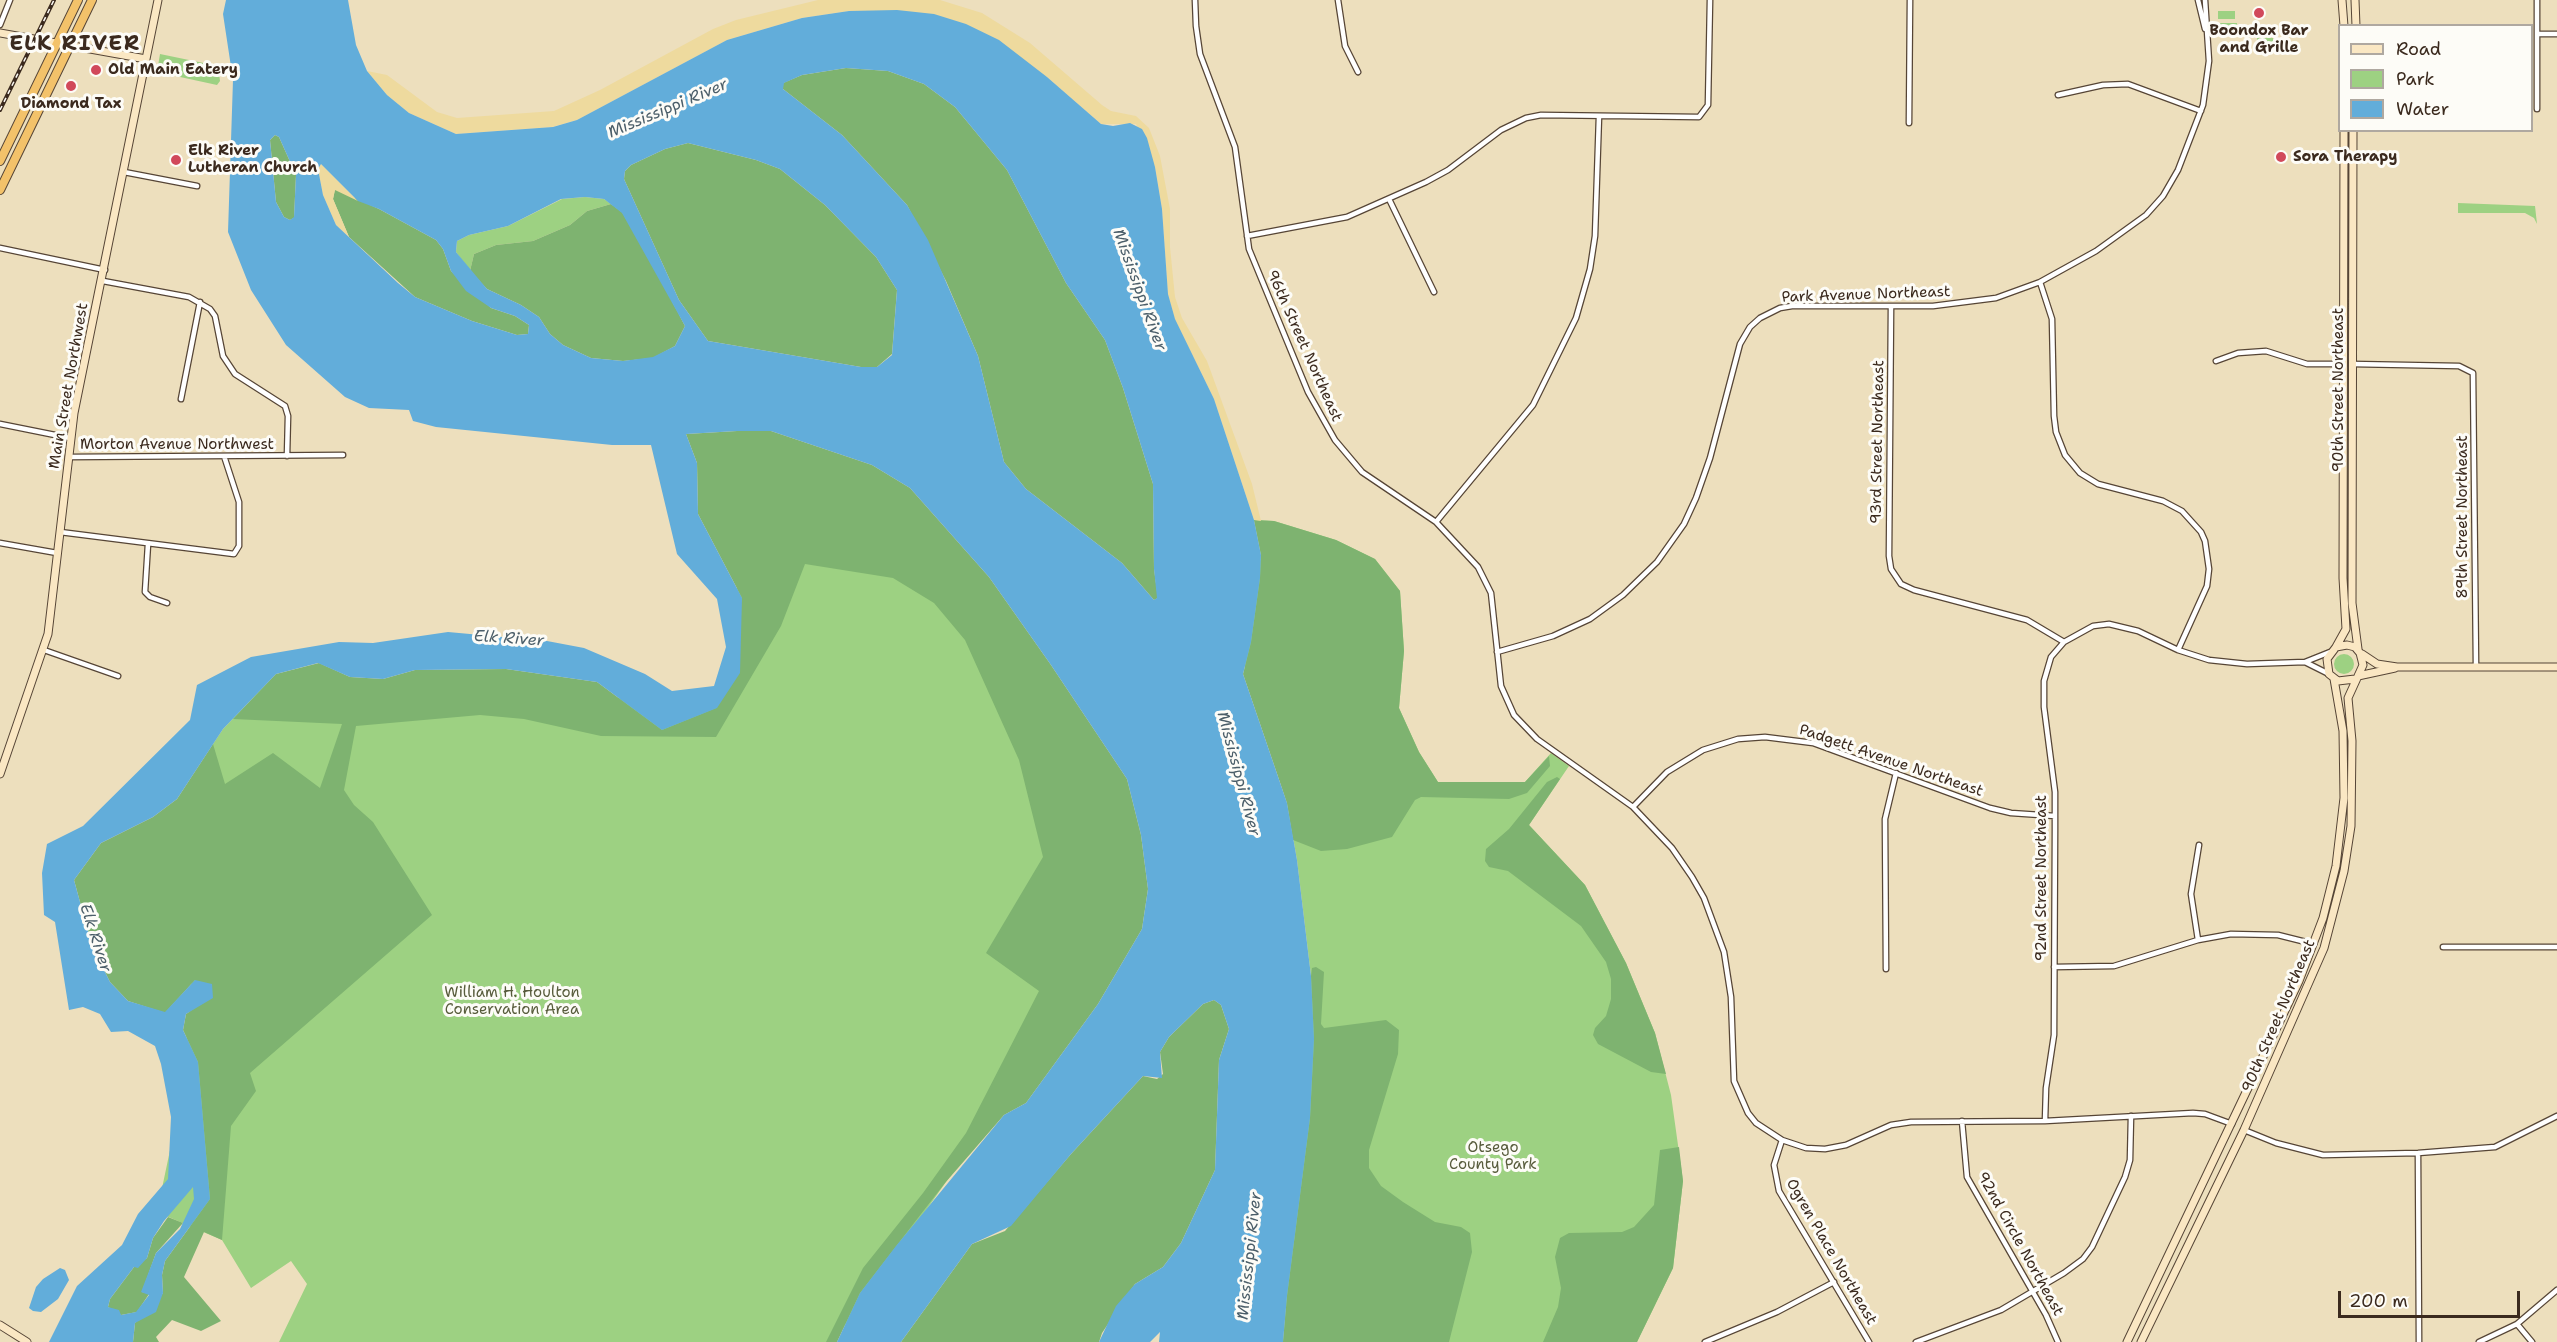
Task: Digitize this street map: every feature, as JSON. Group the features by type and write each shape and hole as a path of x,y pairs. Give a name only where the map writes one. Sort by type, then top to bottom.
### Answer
{"highway":[{"path":"0,161 78,0"},
{"path":"0,190 92,0"}],"main road":[{"name":"Main Street Northwest","path":"0,773 44,650 70,438 158,0"},
{"path":"2342,0 2344,24"},
{"path":"2355,0 2356,24"},
{"path":"0,33 146,59"},
{"name":"90th Street Northeast","path":"2333,649 2346,629 2343,578 2344,132"},
{"name":"90th Street Northeast","path":"2353,132 2352,603 2359,651"},
{"path":"2397,667 2347,681 2332,677 2326,665 2333,649 2347,645 2377,664 2397,667 2557,667"},
{"path":"2357,677 2363,665 2359,651"},
{"name":"90th Street Northeast","path":"2127,1342 2231,1126 2314,944 2332,884 2342,819 2344,754 2341,711 2332,677"},
{"name":"90th Street Northeast","path":"2141,1342 2245,1128 2324,948 2338,900 2351,826 2352,741 2348,698 2357,677"},
{"path":"2238,1111 2245,1128"},
{"path":"2231,1126 2237,1144"},
{"path":"0,1325 27,1342"}],"street":[{"path":"0,25 10,0"},
{"name":"96th Street Northeast","path":"1195,0 1200,54 1235,147 1247,236 1258,276 1308,392 1328,429 1362,472 1436,522 1470,556 1483,575 1494,605 1503,695 1514,715 1526,729 1633,807 1672,848 1704,898 1727,966 1733,1066 1739,1095 1756,1123 1782,1140 1806,1148 1833,1149 1900,1123 2003,1122 2193,1113 2205,1114 2231,1126"},
{"path":"1338,0 1345,46 1358,72"},
{"path":"1247,236 1336,220 1389,199 1448,170 1501,130 1526,118 1599,116 1694,118 1703,115 1707,105 1710,0"},
{"path":"1909,123 1910,0"},
{"name":"Park Avenue Northeast","path":"2198,0 2209,41"},
{"name":"Park Avenue Northeast","path":"1497,652 1553,636 1590,619 1623,595 1662,555 1684,524 1696,498 1710,458 1740,344 1752,325 1769,312 1792,306 1892,307 1976,302 2015,292 2040,282 2096,251 2146,215 2163,196 2178,170 2201,111 2207,84 2209,41 2205,0"},
{"path":"2537,0 2537,109"},
{"path":"2537,34 2557,34"},
{"path":"2058,95 2103,84 2128,84 2201,111"},
{"path":"1436,522 1533,405 1576,318 1588,278 1595,236 1599,116"},
{"path":"124,172 197,186"},
{"path":"1389,199 1434,292"},
{"path":"0,248 105,270"},
{"path":"103,281 170,293 200,302 214,313 222,356 235,374 285,406 288,416 287,456"},
{"path":"2040,282 2052,319 2054,416 2056,432 2065,455 2080,473 2098,484 2163,501 2182,511 2193,522 2205,541 2209,568 2207,586 2178,650"},
{"path":"181,399 200,302"},
{"name":"93rd Street Northeast","path":"1892,307 1889,556 1894,576 1906,587 2027,620 2064,642"},
{"path":"2216,361 2238,352 2266,351 2307,364 2343,364"},
{"name":"89th Street Northeast","path":"2352,364 2459,366 2469,370 2474,380 2476,666"},
{"name":"Morton Avenue Northwest","path":"0,424 70,438"},
{"name":"Morton Avenue Northwest","path":"68,458 343,455"},
{"path":"60,532 236,553 239,502 224,456"},
{"path":"0,543 57,554"},
{"path":"148,544 145,592 150,597 167,603"},
{"path":"2064,642 2093,626 2109,624 2138,631 2178,650 2229,663 2305,662 2333,649"},
{"name":"92nd Street Northeast","path":"2045,1120 2046,1088 2055,1035 2055,816 2044,681 2051,657 2064,642"},
{"path":"44,650 117,676"},
{"path":"2305,662 2332,677"},
{"name":"Padgett Avenue Northeast","path":"1633,807 1658,780 1680,762 1717,744 1751,737 1797,739 1990,808 2011,813 2055,816"},
{"path":"1886,969 1885,819 1896,773"},
{"path":"2198,940 2191,894 2193,865 2199,845"},
{"path":"2054,967 2114,966 2198,940 2259,933 2294,938 2314,944"},
{"path":"2443,947 2557,947"},
{"path":"1916,1342 1987,1316 2034,1292 2083,1259 2092,1247 2128,1168 2131,1116"},
{"path":"2245,1128 2276,1143 2323,1155 2418,1153 2495,1147 2557,1116"},
{"name":"92nd Circle Northeast","path":"1962,1121 1967,1177 2034,1292 2058,1342"},
{"name":"Ogren Place Northeast","path":"1782,1140 1774,1157 1776,1181 1869,1342"},
{"path":"2418,1153 2419,1342"},
{"path":"1705,1342 1777,1312 1834,1282"},
{"path":"2479,1342 2517,1324 2557,1290"},
{"path":"2517,1324 2532,1342"}],"green space":[{"path":"2218,11 2235,11 2235,19 2218,19"},
{"path":"2220,23 2237,23 2237,31 2220,31"},
{"path":"2257,26 2273,26 2273,35 2257,35"},
{"path":"2257,38 2273,38 2273,47 2257,47"},
{"path":"160,54 218,66 220,81 217,85 157,72"},
{"path":"846,68 888,71 924,84 955,107 1007,170 1066,283 1105,340 1123,388 1153,484 1154,569 1158,598 1154,600 1122,563 1026,489 1004,462 978,356 946,281 907,205 842,135 783,89 783,83 802,75"},
{"path":"275,135 279,137 296,175 294,218 290,220 284,217 276,202 270,140"},
{"path":"688,143 756,160 780,169 825,205 876,257 897,290 892,354 877,367 861,367 708,341 679,300 624,179 625,171 631,165 665,149"},
{"path":"335,189 379,209 436,240 443,249 451,271 491,308 515,316 529,325 528,334 517,335 472,321 415,297 349,237 333,199"},
{"path":"585,197 604,199 611,204 587,211 570,225 533,241 496,245 474,254 470,271 456,252 457,241 469,235 508,226 562,199"},
{"path":"2458,203 2535,206 2537,224 2534,218 2525,213 2458,213"},
{"path":"611,204 622,212 646,251 685,326 675,346 653,358 623,361 591,358 563,345 550,334 539,317 521,305 487,289 470,271 474,254 496,245 533,241 570,225 587,211"},
{"path":"771,431 872,465 910,488 989,577 1127,779 1141,835 1148,889 1142,929 1098,1004 1026,1103 1004,1115 945,1183 860,1293 837,1342 826,1342 863,1268 923,1193 966,1133 1039,991 986,953 1043,857 1019,760 965,640 934,603 893,578 805,564 781,626 716,737 601,736 524,719 480,715 356,726 344,790 354,805 373,822 432,915 250,1073 256,1091 231,1126 222,1240 204,1232 184,1277 221,1321 201,1331 172,1320 156,1337 159,1342 133,1342 135,1323 163,1293 162,1275 165,1261 210,1199 198,1062 183,1030 186,1014 198,1006 195,980 165,1013 128,1001 110,982 92,946 74,880 101,843 153,817 177,799 213,744 225,784 273,753 320,788 342,724 233,719 276,674 319,663 350,677 383,679 415,670 506,669 597,682 662,730 716,708 742,598 698,514 697,463 686,434"},
{"name":"William H. Houlton Conservation Area","path":"898,493 1133,917 833,1342 279,1342 307,1284 291,1261 251,1288 222,1240 157,1212 181,1098 213,744 223,729 276,674 680,702 718,689 729,647 730,592"},
{"name":"Otsego County Park","path":"1254,520 1274,521 1336,540 1375,559 1400,591 1404,651 1399,708 1419,752 1438,782 1525,782 1551,753 1569,766 1529,825 1585,885 1626,963 1655,1033 1671,1095 1683,1181 1673,1268 1637,1342 1283,1342 1311,976 1297,860 1287,803 1244,663 1261,555"},
{"path":"1254,520 1274,521 1336,540 1375,559 1400,591 1404,651 1399,708 1419,752 1438,782 1525,782 1549,756 1550,766 1527,793 1509,799 1421,797 1415,800 1392,837 1347,849 1321,851 1293,840 1287,803 1243,674 1251,642 1260,578 1261,555"},
{"path":"2344,654 2351,657 2354,664 2351,671 2344,674 2337,671 2334,664 2337,657"},
{"path":"1557,777 1560,779 1529,825 1585,885 1626,963 1655,1033 1666,1074 1651,1072 1598,1044 1593,1035 1595,1028 1606,1016 1611,999 1611,979 1606,962 1581,926 1508,871 1489,867 1485,861 1486,849 1509,829 1547,782"},
{"path":"1316,967 1324,972 1321,1024 1324,1028 1386,1020 1399,1030 1398,1054 1369,1150 1369,1168 1381,1186 1403,1202 1435,1222 1461,1227 1470,1233 1472,1252 1449,1342 1283,1342 1310,1118 1314,1039 1311,976 1312,968"},
{"path":"1214,1000 1221,1005 1229,1029 1219,1060 1215,1170 1181,1243 1163,1267 1135,1284 1102,1333 1099,1342 901,1342 972,1244 1005,1231 1071,1154 1143,1076 1157,1079 1163,1074 1160,1052 1169,1037 1203,1004"},
{"path":"1679,1147 1683,1181 1673,1268 1637,1342 1543,1342 1558,1307 1561,1288 1555,1257 1560,1238 1569,1233 1622,1232 1634,1227 1654,1205 1660,1150"},
{"path":"168,1217 183,1223 156,1253 142,1292 149,1294 137,1312 121,1315 108,1307 110,1299 134,1267 147,1258 153,1238"}],"sand":[{"path":"818,0 940,0 982,13 1030,43 1102,105 1111,111 1136,116 1149,128 1160,156 1170,209 1170,247 1175,297 1182,318 1207,361 1252,484 1261,521 1254,520 1214,399 1175,320 1168,294 1162,209 1155,167 1136,124 1101,124 1047,77 849,11 802,18 727,40 577,120 552,127 456,134 409,113 387,95 367,71 387,75 437,112 457,118 554,111 600,90 713,29 736,20"},
{"path":"321,164 358,201 335,190 333,199 349,237 336,225 323,195 318,169"}],"water":[{"path":"226,0 348,0 356,45 367,71 387,95 409,113 456,134 553,127 577,120 727,40 802,18 849,11 897,10 934,14 966,24 999,40 1047,77 1101,124 1113,126 1130,123 1142,129 1147,138 1155,167 1162,209 1168,294 1175,319 1214,399 1254,520 1261,555 1251,642 1243,674 1287,803 1297,860 1311,976 1314,1039 1310,1118 1283,1342 1159,1342 1160,1332 1150,1342 1099,1342 1116,1306 1135,1284 1163,1267 1181,1243 1215,1170 1219,1060 1229,1029 1221,1005 1214,1000 1203,1004 1169,1037 1160,1052 1162,1078 1143,1076 1071,1154 1011,1226 972,1244 901,1342 837,1342 860,1293 896,1246 1004,1115 1026,1103 1098,1004 1142,929 1148,889 1141,835 1127,779 989,577 910,488 872,465 771,431 737,431 686,434 697,463 698,514 742,598 740,673 717,708 662,730 597,682 506,669 415,670 383,679 350,677 318,663 276,674 223,729 177,799 153,817 101,843 74,880 92,946 110,982 128,1001 165,1012 195,980 212,984 213,998 186,1014 183,1030 198,1062 210,1199 165,1261 162,1275 163,1293 156,1312 135,1323 133,1342 49,1342 77,1286 122,1245 138,1214 168,1179 171,1117 161,1064 155,1046 128,1031 111,1032 100,1014 83,1007 69,1010 55,922 44,915 42,873 47,844 83,826 190,720 197,685 251,657 339,642 373,643 448,632 547,641 584,648 645,674 672,691 714,686 726,647 717,599 677,554 651,445 612,445 436,427 413,421 409,410 369,408 345,397 286,345 251,290 228,232 233,80 223,14","holes":["846,68 888,71 924,84 955,107 1007,170 1066,283 1105,340 1123,388 1153,484 1154,569 1157,598 1154,600 1122,563 1026,489 1004,462 978,356 928,240 907,205 842,135 783,89 784,83 802,75","275,135 279,137 296,175 294,217 290,220 284,217 276,202 270,140","688,143 756,160 780,169 825,205 876,257 897,290 892,355 877,367 861,367 708,341 679,300 624,179 625,171 631,165 665,149","321,164 358,201 379,209 436,240 443,249 451,271 466,291 491,308 515,316 529,325 528,334 517,335 472,321 415,297 336,225 323,195 318,169","585,197 604,199 622,213 685,326 675,346 653,357 623,361 591,358 563,345 550,334 539,317 521,305 487,289 456,252 457,241 469,235 508,226 561,199","193,1187 194,1199 180,1229 156,1253 141,1292 149,1295 136,1312 121,1315 119,1310 108,1307 110,1299 134,1267 138,1268 147,1258 153,1238 164,1221"]},
{"path":"60,1268 65,1270 69,1280 58,1299 41,1312 33,1311 29,1308 36,1287 43,1279"}],"railway":[{"path":"0,110 54,0"}],"place":[{"name":"Boondox Bar and Grille","path":"2259,13"},
{"name":"Old Main Eatery","path":"96,70"},
{"name":"Diamond Tax","path":"71,86"},
{"name":"Sora Therapy","path":"2281,157"},
{"name":"Elk River Lutheran Church","path":"176,160"}],"district":[{"name":"ELK RIVER","path":"75,45"}],"water label":[{"name":"Mississippi River","path":"668,109"},
{"name":"Mississippi River","path":"1139,290"},
{"name":"Elk River","path":"509,639"},
{"name":"Mississippi River","path":"1238,774"},
{"name":"Elk River","path":"95,938"},
{"name":"Mississippi River","path":"1250,1256"}]}
